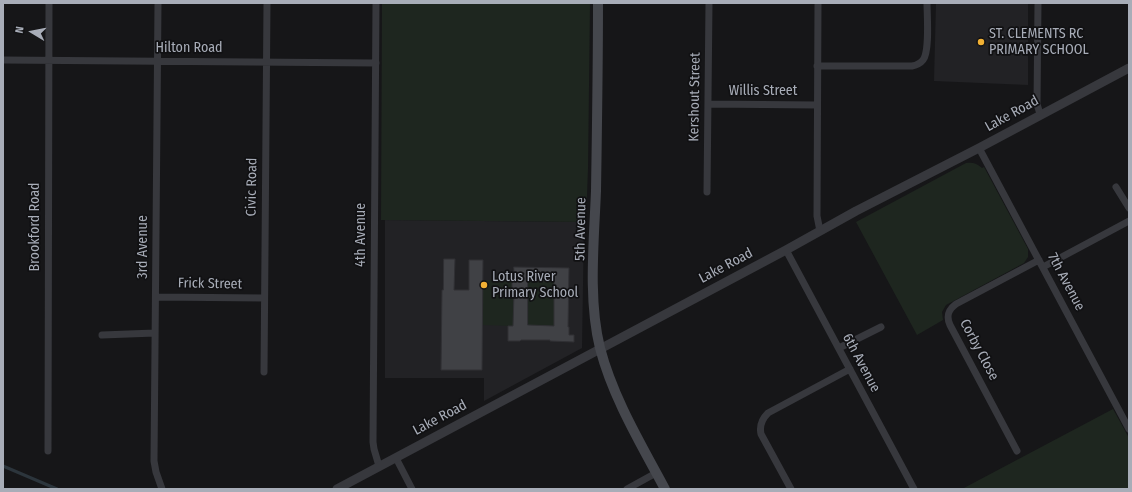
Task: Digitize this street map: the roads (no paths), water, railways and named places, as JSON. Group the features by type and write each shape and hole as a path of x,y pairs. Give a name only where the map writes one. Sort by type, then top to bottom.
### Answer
{"main road":[{"name":"5th Avenue","path":"598,3 594,262 594,303 596,323 605,363 623,407 665,489"}],"street":[{"name":"Brookford Road","path":"48,451 49,3"},
{"name":"3rd Avenue","path":"158,3 154,462 162,489"},
{"name":"Civic Road","path":"264,372 267,3"},
{"name":"4th Avenue","path":"376,3 373,442 379,466"},
{"name":"Kershout Street","path":"707,192 709,3"},
{"path":"818,3 817,216 820,230"},
{"path":"817,66 912,66 919,64 924,59 927,48 927,3"},
{"path":"1038,3 1037,104 1040,114"},
{"name":"Hilton Road","path":"3,60 376,63"},
{"name":"Lake Road","path":"336,489 601,349 658,317 786,250 820,230 979,148 1040,114 1129,68"},
{"name":"Willis Street","path":"708,104 817,104"},
{"name":"7th Avenue","path":"979,148 1129,429"},
{"path":"1116,187 1129,208"},
{"path":"1043,267 1129,221"},
{"name":"6th Avenue","path":"786,250 914,489"},
{"name":"Corby Close","path":"1017,451 947,319 950,308 956,304 1039,260"},
{"name":"Frick Street","path":"156,297 264,298"},
{"path":"839,348 881,326"},
{"path":"102,335 155,333"},
{"path":"791,489 761,434 760,426 762,419 768,413 850,370"},
{"path":"396,458 412,489"},
{"path":"627,489 656,473"}],"waterway":[{"path":"3,466 57,489"}],"place":[{"name":"ST. CLEMENTS RC PRIMARY SCHOOL","path":"981,42"},
{"name":"Lotus River Primary School","path":"484,285"}]}
